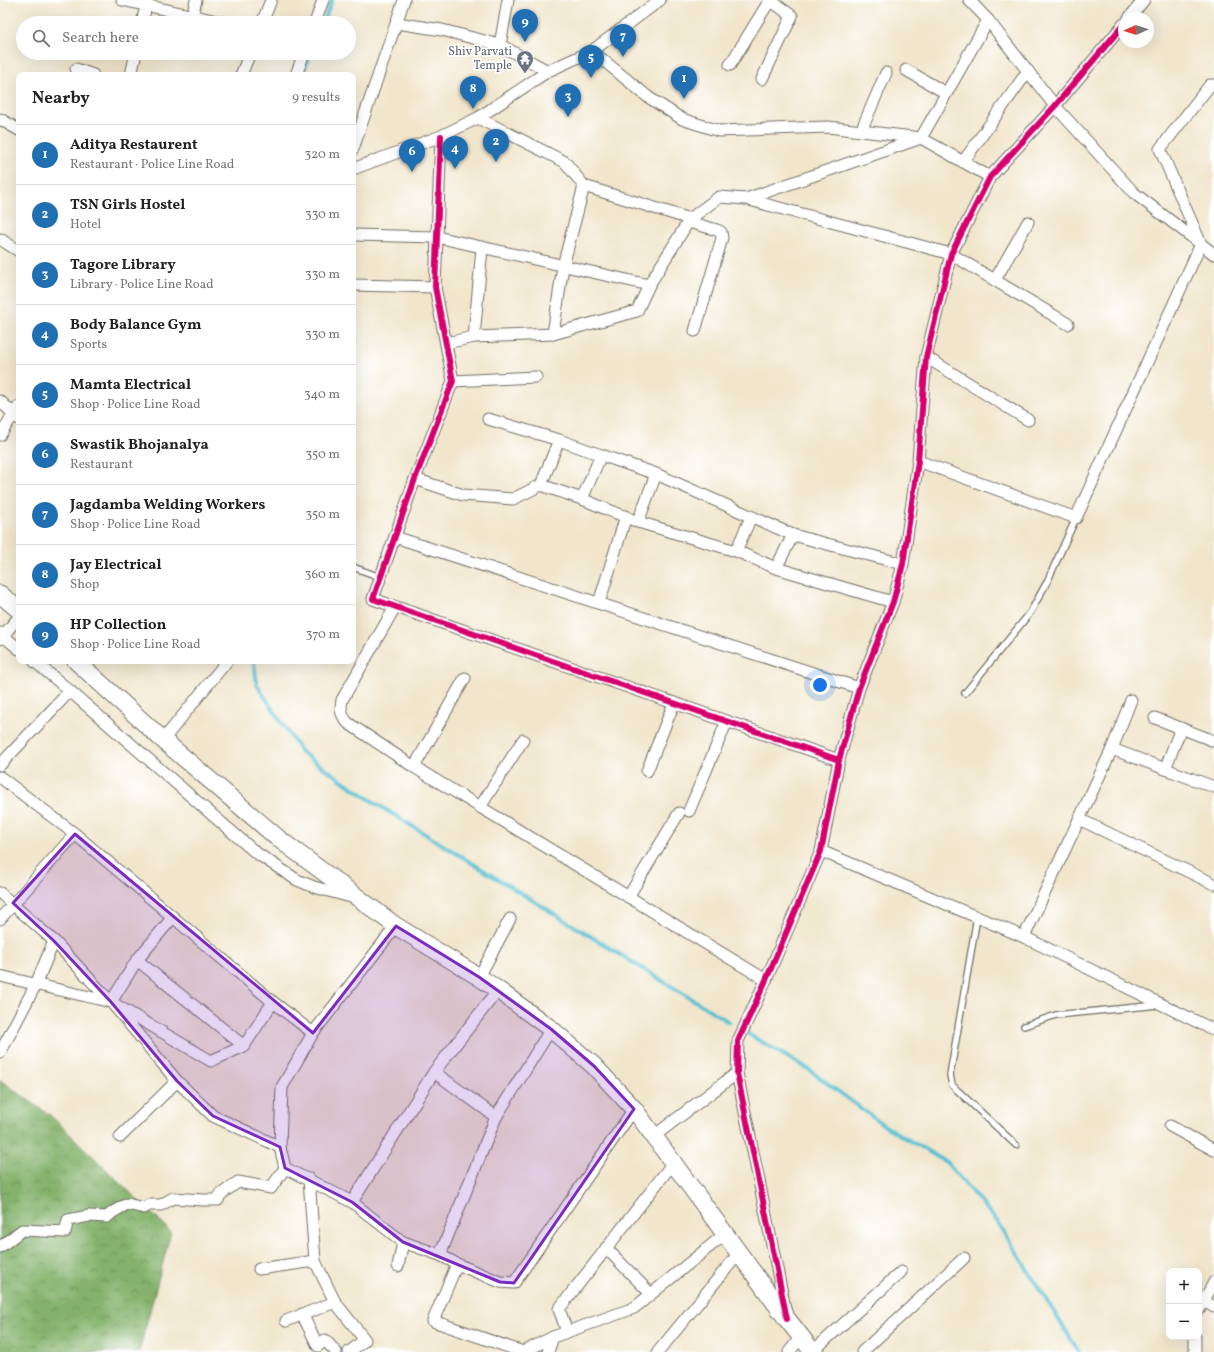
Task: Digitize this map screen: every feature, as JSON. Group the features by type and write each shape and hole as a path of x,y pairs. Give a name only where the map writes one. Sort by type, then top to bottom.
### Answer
{"main road":[{"path":"0,594 16,607"},
{"path":"79,664 163,740 279,839 396,926 480,977 551,1029 594,1066 634,1109 787,1319 813,1352"}],"street":[{"path":"122,0 192,16 196,0"},
{"path":"265,16 271,0"},
{"path":"318,16 324,0"},
{"path":"356,140 404,0"},
{"path":"500,45 508,0"},
{"path":"356,168 441,136 478,118 548,70 592,51 660,0"},
{"path":"730,65 770,0 792,16 762,79"},
{"path":"969,0 988,20 1055,106 1134,193 1214,254"},
{"path":"979,10 984,0"},
{"path":"1134,12 1144,0"},
{"path":"144,16 146,6"},
{"path":"746,199 921,138 988,20"},
{"path":"396,23 442,30 500,45 548,70"},
{"path":"787,1319 737,1073 738,1041 766,980 821,851 839,760 859,688 893,602 903,564 918,460 926,357 951,254 990,177 1055,106 1118,31"},
{"path":"592,51 648,97 682,119 719,131 828,127 921,138 990,177"},
{"path":"132,72 134,60"},
{"path":"242,72 247,60"},
{"path":"297,72 301,60"},
{"path":"76,69 85,72"},
{"path":"906,70 946,94"},
{"path":"964,162 1028,71"},
{"path":"861,131 886,73"},
{"path":"918,460 1076,518 1201,244 1160,149 1210,85 1214,85"},
{"path":"478,118 565,162 584,186 721,232 722,238 695,331"},
{"path":"0,119 16,128"},
{"path":"441,136 435,287 454,381 415,479 373,599 839,760"},
{"path":"553,334 563,266 584,186"},
{"path":"446,343 474,336 553,334 637,311 649,285 689,220 719,197 746,199 951,254 1068,324"},
{"path":"995,280 1028,222"},
{"path":"356,236 437,237 649,285"},
{"path":"0,238 16,249"},
{"path":"474,336 482,248"},
{"path":"356,285 435,287"},
{"path":"926,357 1028,420"},
{"path":"454,381 536,377"},
{"path":"0,401 16,412"},
{"path":"0,435 16,414"},
{"path":"488,419 559,440 656,474 793,535 903,564"},
{"path":"415,479 463,495 513,499 541,485 559,440"},
{"path":"582,499 601,455"},
{"path":"638,522 656,474"},
{"path":"541,485 582,499 638,522 736,552 776,568 893,602"},
{"path":"599,603 626,516"},
{"path":"736,552 752,517"},
{"path":"776,568 793,535"},
{"path":"395,537 859,688"},
{"path":"395,606 342,700 340,708 342,715 348,722 414,767 766,980"},
{"path":"16,620 1,636 16,647"},
{"path":"38,664 255,852 297,880 314,887 361,900"},
{"path":"163,740 225,664"},
{"path":"414,767 465,678"},
{"path":"0,765 70,691"},
{"path":"1024,937 1112,749 1131,700"},
{"path":"647,771 674,703"},
{"path":"1155,718 1214,741"},
{"path":"628,897 684,812 727,721"},
{"path":"1165,769 1181,728"},
{"path":"480,807 523,740"},
{"path":"1112,749 1214,787"},
{"path":"0,777 75,834 273,1002 313,1033"},
{"path":"1079,819 1214,884"},
{"path":"0,919 12,903 75,834"},
{"path":"821,851 1024,937 1214,1030"},
{"path":"0,892 54,941 111,1002 177,1081 212,1116 280,1147"},
{"path":"111,1002 137,960 173,918"},
{"path":"480,977 510,920"},
{"path":"0,1247 22,1230 65,1232 68,1220 89,1216 107,1217 127,1204 144,1208 149,1205 160,1205 173,1198 218,1200 220,1195 238,1182 271,1188 285,1168 280,1147 282,1087 313,1033 396,926"},
{"path":"0,1053 36,984 54,941"},
{"path":"137,960 244,1046"},
{"path":"0,976 111,1002 211,1061 244,1046 273,1002"},
{"path":"352,1202 434,1072 498,990"},
{"path":"440,1255 496,1117 551,1029"},
{"path":"434,1072 496,1117"},
{"path":"654,1136 737,1073"},
{"path":"120,1137 177,1081"},
{"path":"285,1168 352,1202 403,1242 440,1255 456,1264 500,1282 514,1283 634,1109"},
{"path":"1170,1126 1214,1150"},
{"path":"566,1332 559,1310 673,1163"},
{"path":"309,1179 315,1261 335,1302 365,1340 353,1351"},
{"path":"456,1264 433,1321 523,1352 553,1337 634,1308 725,1234"},
{"path":"398,1266 403,1242"},
{"path":"606,1248 651,1294"},
{"path":"658,1352 739,1253"},
{"path":"862,1352 964,1258"},
{"path":"259,1269 315,1261"},
{"path":"813,1352 901,1272"},
{"path":"1202,1304 1214,1282"},
{"path":"286,1321 335,1302"},
{"path":"1202,1305 1214,1307"},
{"path":"302,1314 318,1346 325,1340 336,1352"},
{"path":"548,1352 553,1337"},
{"path":"789,1352 801,1337"},
{"path":"1195,1352 1196,1340"}],"lane":[{"path":"965,693 1030,613 1047,582 1076,518"},
{"path":"356,568 380,578"},
{"path":"977,917 950,1075 952,1085 1016,1145"},
{"path":"1024,1026 1056,1015 1104,1009 1161,1005"}],"highlighted area":[{"path":"75,834 313,1033 396,926 479,977 551,1029 594,1066 634,1109 514,1283 500,1282 403,1242 352,1202 285,1168 280,1147 213,1116 177,1081 111,1002 54,941 13,903"}],"green space":[{"path":"0,1080 51,1116 171,1232 139,1352 0,1352"}],"waterway":[{"path":"326,16 332,0"},
{"path":"303,72 308,60"},
{"path":"254,664 257,685 301,752 375,803 729,1022"},
{"path":"748,1034 808,1069 885,1126 946,1162 997,1221 1079,1352"}],"cycle path":[{"path":"787,1319 737,1073 738,1041 766,980 821,851 839,760 859,688 893,602 903,564 918,461 926,357 951,254 990,177 1055,106 1118,31"},
{"path":"441,136 435,287 453,381 415,479 373,599 839,760"}],"place":[{"name":"HP Collection","path":"525,42"},
{"name":"Jagdamba Welding Workers","path":"623,57"},
{"name":"Shiv Parvati Temple","path":"525,74"},
{"name":"Mamta Electrical","path":"591,78"},
{"name":"Aditya Restaurent","path":"684,99"},
{"name":"Jay Electrical","path":"473,109"},
{"name":"Tagore Library","path":"568,117"},
{"name":"TSN Girls Hostel","path":"496,162"},
{"name":"Body Balance Gym","path":"455,169"},
{"name":"Swastik Bhojanalya","path":"412,172"}]}
